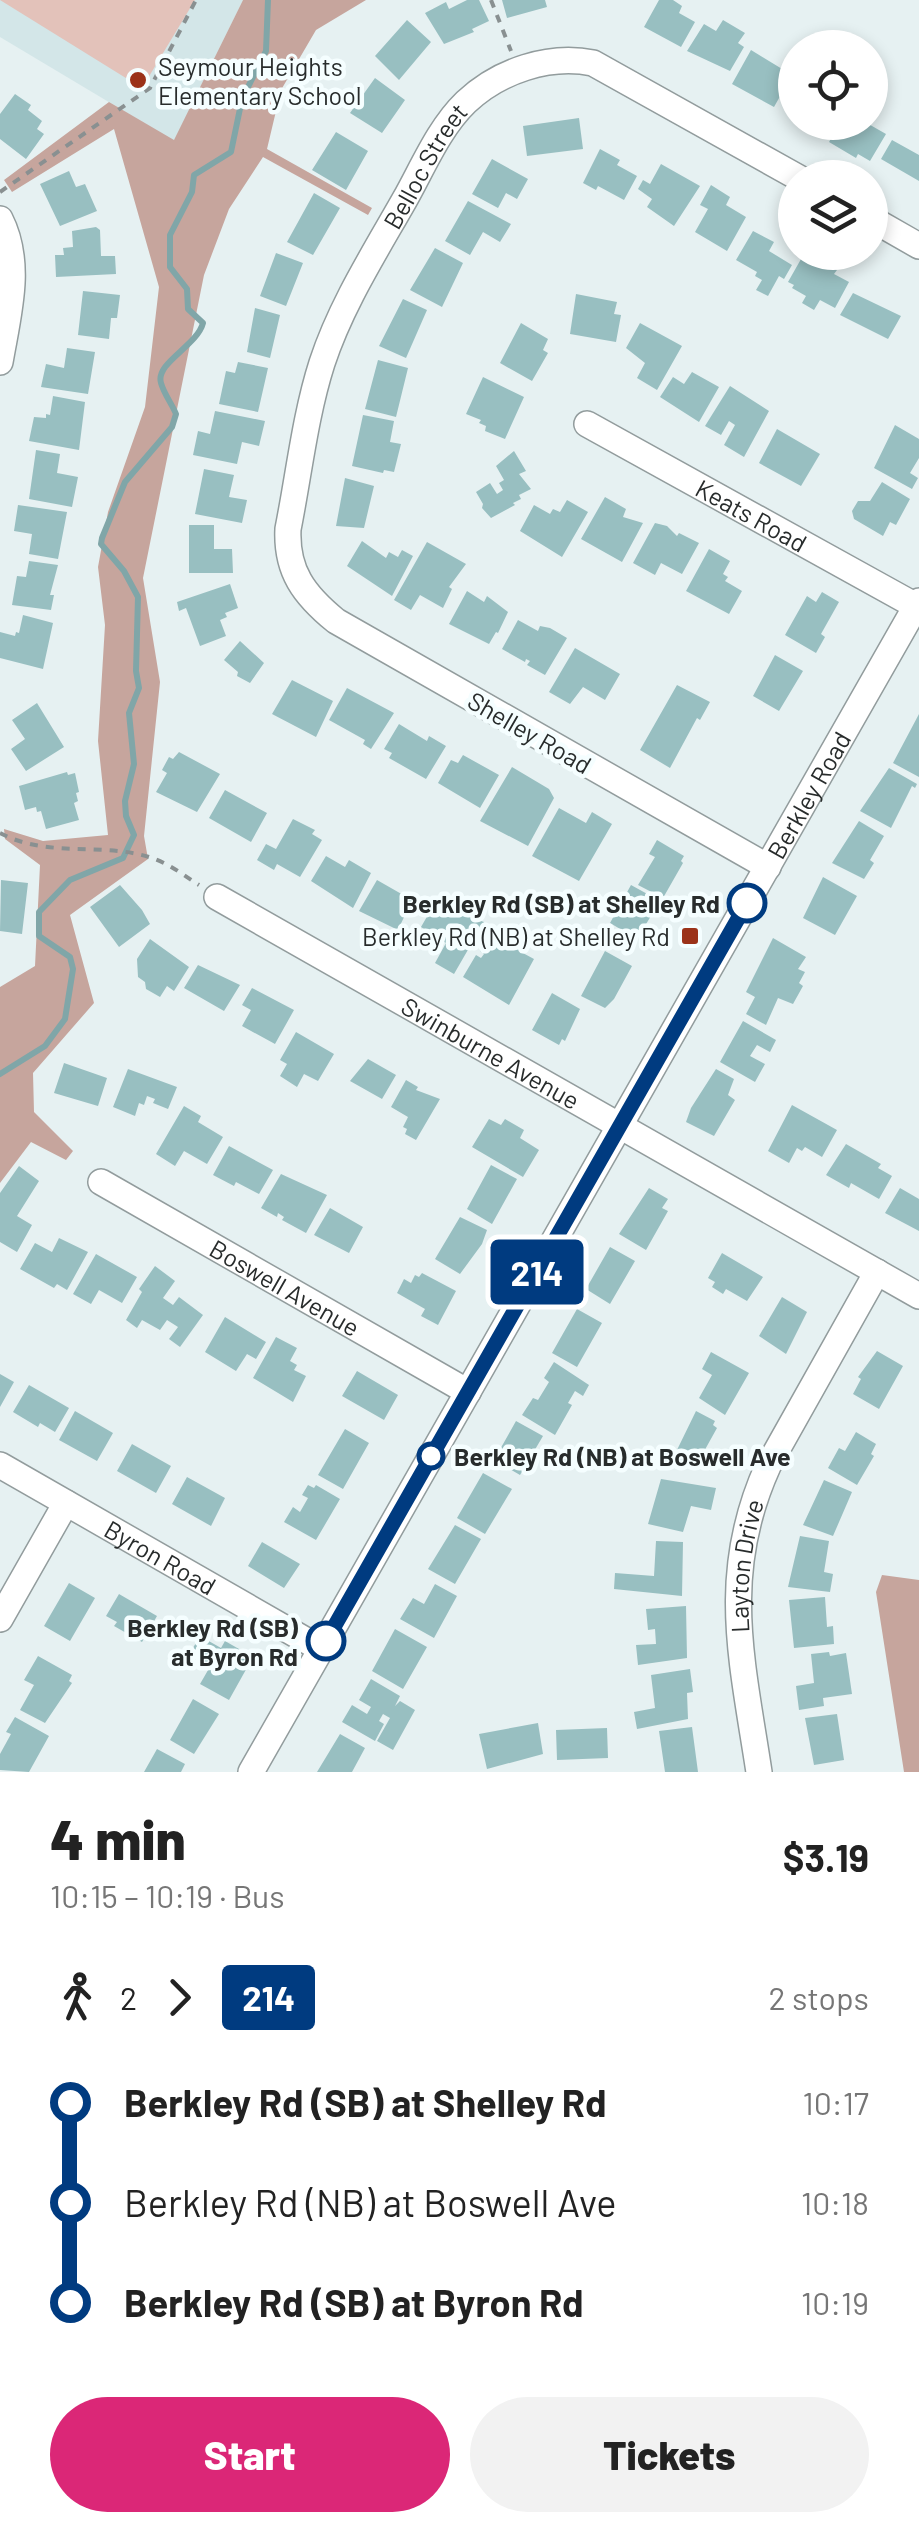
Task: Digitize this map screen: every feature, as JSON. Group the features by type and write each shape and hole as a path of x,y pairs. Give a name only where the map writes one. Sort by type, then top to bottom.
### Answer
{"street":[{"name":"Belloc Street","path":"300,587 287,552 288,529 322,364 351,296 439,138 464,104 488,85 519,71 569,58 592,63 778,166"},
{"path":"0,219 9,242 14,278 0,362"},
{"path":"888,228 919,246"},
{"name":"Keats Road","path":"587,424 918,603"},
{"name":"Shelley Road","path":"300,587 336,621 768,867"},
{"name":"Berkley Road","path":"250,1772 918,603"},
{"name":"Swinburne Avenue","path":"217,897 919,1296"},
{"name":"Boswell Avenue","path":"101,1182 468,1392"},
{"name":"Layton Drive","path":"759,1772 736,1610 740,1550 749,1515 775,1452 877,1272"},
{"name":"Byron Road","path":"0,1466 321,1648"},
{"path":"0,1619 66,1502"}],"path":[{"path":"0,192 150,88 196,0"},
{"path":"490,0 519,71"},
{"path":"0,833 42,848 151,857 217,897"}],"shaded area":[{"name":"Seymour Heights Elementary School","path":"0,0 243,0 174,141 0,37"},
{"path":"0,0 195,0 142,88"},
{"path":"243,0 366,0 316,30 281,90 267,149 372,208 368,215 263,157 229,209 204,275 143,578 160,682 144,836 148,859 70,915 94,1003 33,1073 34,1112 73,1151 66,1160 31,1142 0,1183 0,987 35,966 40,865 5,839 4,829 43,841 108,835 98,741 105,625 98,567 108,512 145,407 159,287 114,129 12,192 4,180 109,102 174,140"},
{"path":"882,1575 919,1580 919,1772 904,1772 876,1592"}],"building":[{"path":"467,0 479,0 489,21 444,44 425,13 446,2 449,9"},
{"path":"502,0 545,0 547,7 507,18"},
{"path":"659,0 673,0 682,6 679,13 695,22 681,47 644,27"},
{"path":"407,20 431,42 399,80 375,56"},
{"path":"723,20 745,33 738,43 744,47 730,71 687,51 704,24 716,31"},
{"path":"751,50 778,66 778,100 774,107 732,84"},
{"path":"375,78 405,100 382,133 350,113"},
{"path":"15,94 31,105 28,110 42,121 37,129 44,134 26,159 0,139 0,114"},
{"path":"579,118 583,149 527,156 523,126"},
{"path":"336,132 368,151 346,190 312,170"},
{"path":"882,140 871,160 858,154 856,158 829,142"},
{"path":"892,140 919,155 919,181 888,160 881,159"},
{"path":"600,149 637,176 624,200 583,183"},
{"path":"492,159 528,179 517,199 506,193 498,208 472,194"},
{"path":"661,164 700,186 674,226 647,207 652,199 638,189 643,180 650,184"},
{"path":"69,171 76,187 85,184 97,211 60,226 40,184"},
{"path":"711,185 730,197 726,205 746,217 727,251 695,232 708,209 700,205"},
{"path":"314,193 340,208 313,255 287,242"},
{"path":"468,201 511,224 500,242 483,232 470,255 445,241"},
{"path":"96,227 100,230 101,256 115,256 116,274 56,277 55,255 64,255 63,248 73,247 72,231"},
{"path":"753,231 774,242 769,251 778,256 778,270 789,270 784,279 779,276 768,296 756,290 762,280 755,276 757,272 736,260"},
{"path":"435,248 463,263 442,307 410,290"},
{"path":"276,253 303,263 286,306 260,296"},
{"path":"795,270 837,270 834,274 849,282 835,308 820,300 814,310 802,303 806,296 788,282"},
{"path":"83,291 120,295 117,318 111,318 109,339 78,335"},
{"path":"853,293 901,316 888,339 840,315"},
{"path":"576,294 617,302 614,314 621,315 616,342 570,334"},
{"path":"403,299 427,310 406,358 379,346"},
{"path":"255,308 280,315 270,358 247,352"},
{"path":"521,323 548,339 543,350 548,353 532,381 500,363"},
{"path":"640,323 682,346 657,390 637,378 645,363 626,348"},
{"path":"67,348 95,352 88,394 41,387 46,364 64,368"},
{"path":"378,360 408,368 396,417 365,409"},
{"path":"238,362 268,368 258,412 219,404 226,371 235,373"},
{"path":"692,372 719,387 699,422 660,397 673,377 684,384"},
{"path":"483,377 524,397 505,439 485,431 481,420 466,414"},
{"path":"730,386 769,411 744,457 724,445 735,425 729,421 721,435 705,426"},
{"path":"53,396 85,402 79,450 29,441 34,417 50,415"},
{"path":"215,411 265,421 259,446 242,442 237,464 193,455 198,431 210,434"},
{"path":"363,415 394,421 390,442 401,444 394,472 352,466"},
{"path":"895,425 919,439 919,458 910,473 918,478 912,489 874,468"},
{"path":"777,429 820,454 801,486 759,463"},
{"path":"36,450 60,454 57,473 78,477 72,507 29,499"},
{"path":"514,451 526,471 519,474 531,489 519,495 521,499 515,505 491,518 476,492 490,483 497,494 503,490 499,483 504,480 496,466"},
{"path":"204,469 234,475 229,497 247,500 242,523 195,514"},
{"path":"345,478 374,486 364,528 336,526"},
{"path":"882,482 910,499 896,525 890,522 883,536 854,519 852,511 858,501 870,501"},
{"path":"605,497 626,509 623,517 643,523 622,562 581,539"},
{"path":"567,500 588,512 562,557 520,531 534,505 550,514 553,509 560,512"},
{"path":"18,505 67,512 58,559 29,554 32,534 14,531"},
{"path":"655,523 699,543 682,574 661,563 655,575 633,563"},
{"path":"189,525 214,525 214,549 232,549 233,573 189,573"},
{"path":"362,541 386,558 389,552 398,557 402,550 413,556 392,596 347,566"},
{"path":"427,542 466,564 449,587 452,589 443,608 420,595 411,610 394,600"},
{"path":"709,549 730,561 723,574 728,577 725,581 742,591 729,614 686,591"},
{"path":"29,561 58,565 50,595 54,595 51,610 12,605 17,576 26,577"},
{"path":"230,584 238,608 225,613 227,617 220,620 226,636 200,646 186,608 179,611 177,602"},
{"path":"467,591 484,602 487,596 508,612 489,644 449,624"},
{"path":"822,592 839,602 821,634 825,637 816,653 785,635 807,596 816,602"},
{"path":"23,615 53,623 43,669 0,658 0,632 15,636"},
{"path":"518,620 538,631 540,626 550,628 567,638 545,675 527,665 530,661 502,649"},
{"path":"240,641 264,663 250,683 237,676 238,672 224,660"},
{"path":"575,648 620,674 605,700 583,687 570,704 549,692"},
{"path":"775,655 803,671 779,711 753,696"},
{"path":"292,680 333,701 316,737 272,714"},
{"path":"677,685 710,702 670,768 640,750"},
{"path":"347,688 394,713 371,749 363,744 365,740 329,720"},
{"path":"37,703 64,747 26,771 11,749 25,739 12,720"},
{"path":"919,714 919,777 893,763"},
{"path":"399,724 427,741 429,736 446,746 426,779 389,758 392,753 384,749"},
{"path":"179,752 220,774 197,812 156,792 167,773 162,770 169,757 173,759"},
{"path":"463,755 499,775 480,808 438,783 451,760 458,763"},
{"path":"512,767 549,789 554,798 528,846 480,821"},
{"path":"889,768 917,784 912,786 891,828 860,811"},
{"path":"75,773 79,792 74,803 79,820 46,829 41,811 37,812 36,807 25,810 19,786"},
{"path":"225,790 267,813 251,842 209,818"},
{"path":"559,808 586,823 592,812 612,824 579,881 532,856"},
{"path":"293,819 315,830 312,834 322,840 300,877 277,864 274,870 257,860 266,844 276,849"},
{"path":"859,821 884,836 864,879 832,863"},
{"path":"657,840 684,856 663,898 638,885 655,857 649,854"},
{"path":"326,856 345,867 349,860 371,873 353,908 311,881"},
{"path":"823,877 857,896 835,935 803,918"},
{"path":"1,880 28,883 22,934 0,931"},
{"path":"377,880 412,900 398,930 359,911"},
{"path":"120,885 150,924 119,947 90,907"},
{"path":"631,885 660,901 637,939 610,923"},
{"path":"440,894 471,909 484,922 454,974 435,963 446,943 421,927"},
{"path":"490,934 501,940 503,936 534,959 509,1005 463,977 476,955 481,958 484,954 480,951"},
{"path":"773,938 806,957 798,969 805,972 799,983 803,986 793,1004 778,998 766,1025 746,1014 755,997 746,992"},
{"path":"150,939 189,967 174,991 167,986 160,997 146,989 145,982 138,977 137,959"},
{"path":"605,951 632,966 605,1008 581,996"},
{"path":"198,965 240,985 224,1011 184,988"},
{"path":"252,988 294,1010 275,1044 242,1026 251,1010 242,1005"},
{"path":"552,993 580,1009 565,1041 562,1039 559,1045 532,1030"},
{"path":"743,1021 776,1040 770,1052 757,1045 750,1056 765,1064 755,1082 720,1062"},
{"path":"296,1032 334,1054 318,1081 304,1074 297,1087 280,1076 287,1064 280,1060"},
{"path":"368,1059 396,1075 382,1099 350,1081"},
{"path":"64,1063 107,1078 98,1106 54,1093"},
{"path":"128,1069 177,1087 168,1109 147,1096 144,1105 139,1103 135,1116 113,1107"},
{"path":"716,1069 734,1079 728,1095 735,1100 714,1136 686,1122"},
{"path":"406,1080 418,1087 416,1090 440,1099 416,1140 405,1134 407,1129 403,1127 408,1117 391,1107"},
{"path":"792,1105 837,1130 822,1157 805,1147 802,1151 797,1148 789,1163 768,1151"},
{"path":"184,1106 201,1116 198,1122 223,1137 207,1164 184,1151 175,1166 156,1154"},
{"path":"489,1119 501,1125 505,1119 524,1130 520,1138 539,1150 523,1177 472,1147"},
{"path":"846,1144 881,1164 878,1168 892,1176 879,1199 851,1183 849,1188 826,1175"},
{"path":"229,1146 273,1170 259,1194 213,1175"},
{"path":"491,1165 517,1179 492,1224 467,1209"},
{"path":"19,1166 39,1181 17,1216 32,1225 17,1252 0,1242 0,1193"},
{"path":"281,1174 327,1195 306,1233 282,1220 284,1217 278,1213 277,1217 261,1208"},
{"path":"649,1188 668,1199 662,1208 668,1211 646,1250 619,1234"},
{"path":"900,1188 919,1199 919,1231 885,1213"},
{"path":"330,1208 363,1227 349,1253 314,1235"},
{"path":"460,1217 487,1230 482,1244 460,1274 435,1259"},
{"path":"59,1238 88,1252 67,1290 57,1284 54,1288 20,1269 35,1243 52,1252"},
{"path":"610,1247 635,1261 610,1304 586,1289"},
{"path":"722,1253 763,1277 747,1301 726,1289 723,1294 712,1287 715,1282 708,1278"},
{"path":"96,1254 137,1277 122,1303 99,1290 91,1304 73,1294"},
{"path":"155,1266 175,1281 163,1298 173,1305 179,1297 203,1315 180,1347 169,1339 178,1327 167,1320 160,1330 142,1320 137,1328 126,1320 142,1292 139,1289"},
{"path":"422,1273 456,1291 438,1325 421,1316 425,1309 397,1293 404,1279 411,1283 415,1275 419,1277"},
{"path":"782,1297 807,1312 786,1354 759,1336"},
{"path":"577,1309 602,1323 577,1367 552,1353"},
{"path":"225,1317 266,1342 256,1359 247,1354 236,1371 205,1352"},
{"path":"276,1337 297,1348 290,1361 297,1365 294,1370 306,1376 293,1402 253,1378"},
{"path":"877,1351 903,1366 879,1409 853,1394 861,1379 858,1377"},
{"path":"711,1352 749,1373 725,1415 699,1398 712,1375 702,1369"},
{"path":"554,1362 589,1385 583,1396 575,1391 568,1403 572,1405 555,1435 522,1415 549,1382 544,1378"},
{"path":"357,1371 398,1395 384,1420 342,1396"},
{"path":"0,1374 14,1382 0,1407"},
{"path":"29,1385 69,1408 55,1432 13,1412"},
{"path":"75,1411 113,1433 97,1461 59,1440"},
{"path":"696,1411 715,1421 713,1425 717,1428 702,1455 694,1451 689,1459 676,1452"},
{"path":"516,1421 543,1436 520,1475 494,1460"},
{"path":"345,1429 369,1443 343,1489 318,1475"},
{"path":"856,1432 876,1444 871,1454 874,1456 857,1485 828,1468 839,1448 845,1451"},
{"path":"132,1444 171,1466 156,1493 117,1471"},
{"path":"483,1473 512,1489 485,1534 457,1518"},
{"path":"187,1477 225,1498 211,1526 172,1504"},
{"path":"661,1479 716,1488 711,1510 691,1506 683,1532 648,1524"},
{"path":"824,1480 852,1492 833,1536 803,1525"},
{"path":"308,1485 316,1485 340,1499 316,1540 284,1522 293,1507 300,1512 308,1498 302,1495"},
{"path":"455,1525 481,1539 455,1584 428,1569"},
{"path":"800,1536 829,1541 824,1572 833,1574 830,1592 788,1587"},
{"path":"656,1541 683,1542 682,1596 614,1589 615,1573 654,1576"},
{"path":"262,1542 300,1564 284,1588 248,1566"},
{"path":"69,1583 95,1598 70,1641 44,1626"},
{"path":"435,1584 457,1596 434,1638 400,1619 413,1598 424,1604"},
{"path":"119,1594 157,1616 142,1642 114,1626 117,1622 106,1616"},
{"path":"825,1597 827,1627 833,1626 834,1644 794,1648 789,1600"},
{"path":"686,1606 687,1658 638,1665 636,1645 656,1644 655,1629 648,1630 646,1609"},
{"path":"395,1629 427,1647 403,1689 372,1671"},
{"path":"200,1636 221,1648 225,1641 253,1657 229,1700 200,1684 211,1665 190,1653"},
{"path":"829,1652 830,1656 846,1653 852,1694 823,1698 824,1706 799,1710 796,1686 814,1683 811,1654"},
{"path":"38,1656 72,1675 72,1683 45,1723 20,1710 34,1685 24,1680"},
{"path":"690,1669 693,1692 687,1693 688,1719 637,1729 634,1712 655,1708 651,1675"},
{"path":"371,1679 400,1696 395,1706 400,1701 415,1710 393,1750 377,1741 390,1718 383,1714 379,1721 384,1724 375,1741 342,1722 352,1705 367,1714 371,1707 359,1700"},
{"path":"193,1699 219,1714 194,1754 170,1740"},
{"path":"837,1714 844,1760 814,1765 805,1718"},
{"path":"15,1717 49,1736 29,1772 0,1770 0,1754 11,1734 6,1732"},
{"path":"538,1723 543,1754 487,1769 479,1734"},
{"path":"692,1727 698,1772 665,1772 659,1731"},
{"path":"607,1728 608,1758 557,1760 556,1730"},
{"path":"340,1734 365,1748 352,1772 317,1772"},
{"path":"157,1749 185,1764 181,1772 144,1772"}],"waterway":[{"path":"0,1074 45,1046 65,1019 73,969 70,957 39,936 39,912 70,880 123,858 134,835 125,801 134,764 129,713 139,688 138,597 124,571 101,544 125,482 172,427 176,414 162,387 161,376 203,323 188,309 187,289 170,267 170,235 192,192 194,175 231,152 242,99 266,51 268,0"}],"bus line":[{"name":"214","path":"326,1641 747,903"}],"place":[{"name":"Seymour Heights Elementary School","path":"138,80"},
{"name":"Berkley Rd (SB) at Shelley Rd","path":"747,903"},
{"name":"Berkley Rd (NB) at Shelley Rd","path":"690,936"},
{"name":"Berkley Rd (NB) at Boswell Ave","path":"431,1456"},
{"name":"Berkley Rd (SB) at Byron Rd","path":"326,1641"}]}
